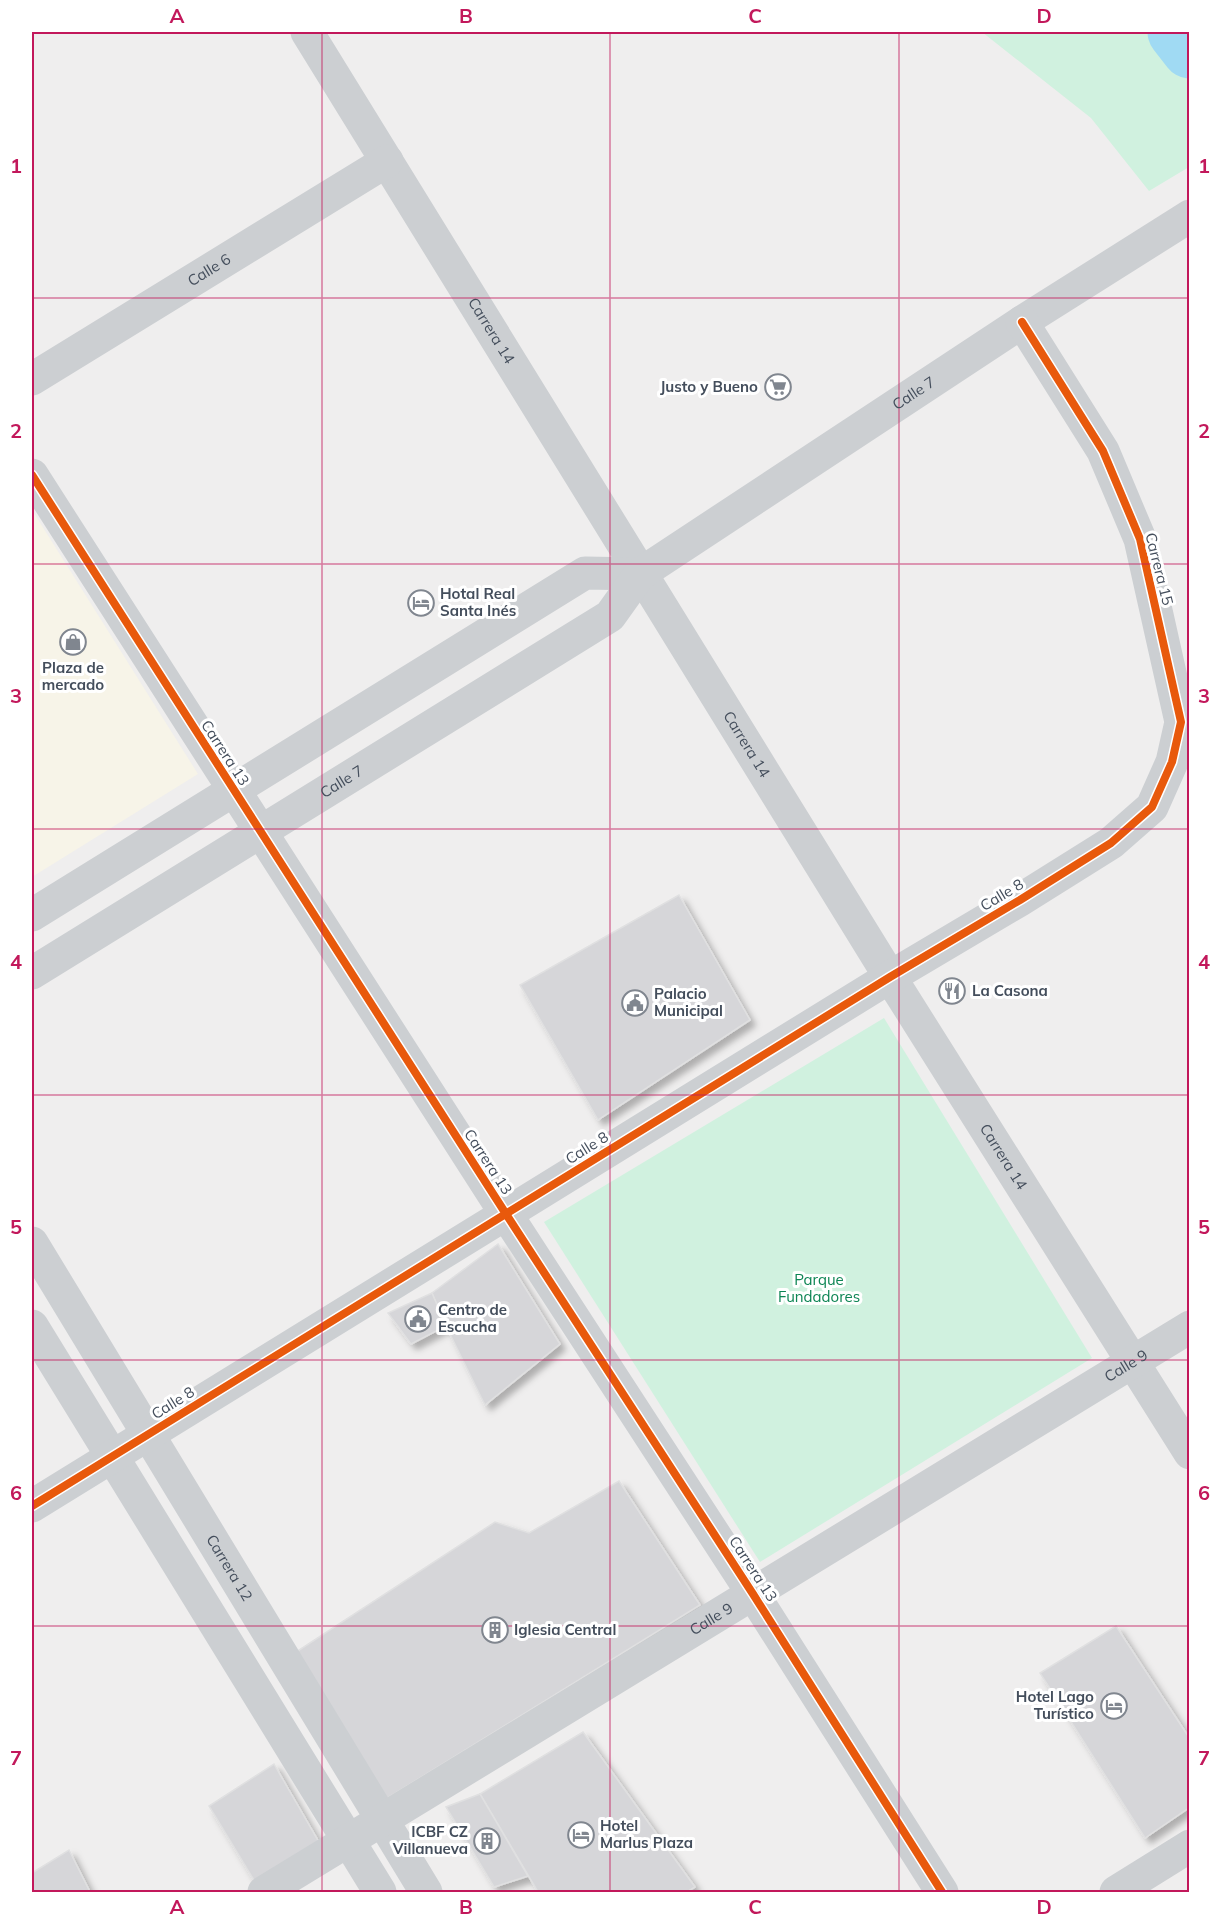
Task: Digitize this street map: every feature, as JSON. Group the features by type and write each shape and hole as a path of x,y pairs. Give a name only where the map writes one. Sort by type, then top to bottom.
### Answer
{"street":[{"name":"Carrera 14","path":"307,32 890,977 1190,1453"},
{"name":"Calle 6","path":"32,379 387,161"},
{"name":"Calle 7","path":"32,973 610,616 640,574 1023,322 1190,216"},
{"name":"Carrera 15","path":"1023,322 1103,451 1140,539 1181,722 1172,762 1152,807"},
{"name":"Carrera 13","path":"32,476 753,1594 942,1893"},
{"path":"32,915 585,573 640,574"},
{"name":"Calle 8","path":"32,1506 890,977 1020,900 1111,843 1152,807"},
{"name":"Carrera 12","path":"32,1243 426,1893"},
{"path":"32,1326 380,1893"},
{"name":"Calle 9","path":"264,1893 1190,1327"},
{"path":"1116,1893 1190,1846"}],"shaded area":[{"name":"Plaza de mercado","path":"32,510 198,774 32,877"}],"green space":[{"path":"982,32 1189,32 1189,167 1149,191 1091,118"},
{"name":"Parque Fundadores","path":"884,1018 1092,1358 760,1562 544,1222"}],"building":[{"name":"Palacio Municipal","path":"679,895 750,1020 598,1120 520,985"},
{"path":"498,1244 560,1344 485,1405 432,1293"},
{"name":"Centro de Escucha","path":"432,1293 446,1326 411,1344 388,1313"},
{"name":"Iglesia Central","path":"619,1481 700,1605 386,1799 293,1654 495,1522 529,1533"},
{"name":"Hotel Lago Turístico","path":"1116,1626 1190,1739 1190,1807 1145,1838 1040,1673"},
{"name":"Hotel Marlus Plaza","path":"583,1732 695,1887 687,1892 538,1892 480,1794"},
{"path":"274,1764 320,1844 255,1882 209,1806"},
{"name":"ICBF CZ Villanueva","path":"480,1794 528,1876 494,1887 446,1807"},
{"path":"69,1850 90,1892 32,1892 32,1873"}],"waterway":[{"path":"1176,32 1190,50"}],"cycle path":[{"path":"32,1506 890,977 1020,900 1111,843 1152,807 1172,762 1181,722 1140,539 1103,451 1022,322"},
{"path":"32,475 506,1214 753,1594 942,1892"}],"place":[{"name":"Justo y Bueno","path":"778,387"},
{"name":"Hotal Real Santa Inés","path":"421,603"},
{"name":"Plaza de mercado","path":"73,642"},
{"name":"La Casona","path":"952,991"},
{"name":"Palacio Municipal","path":"635,1003"},
{"name":"Centro de Escucha","path":"418,1319"},
{"name":"Iglesia Central","path":"495,1630"},
{"name":"Hotel Lago Turístico","path":"1114,1706"},
{"name":"Hotel Marlus Plaza","path":"581,1835"},
{"name":"ICBF CZ Villanueva","path":"487,1841"}]}
